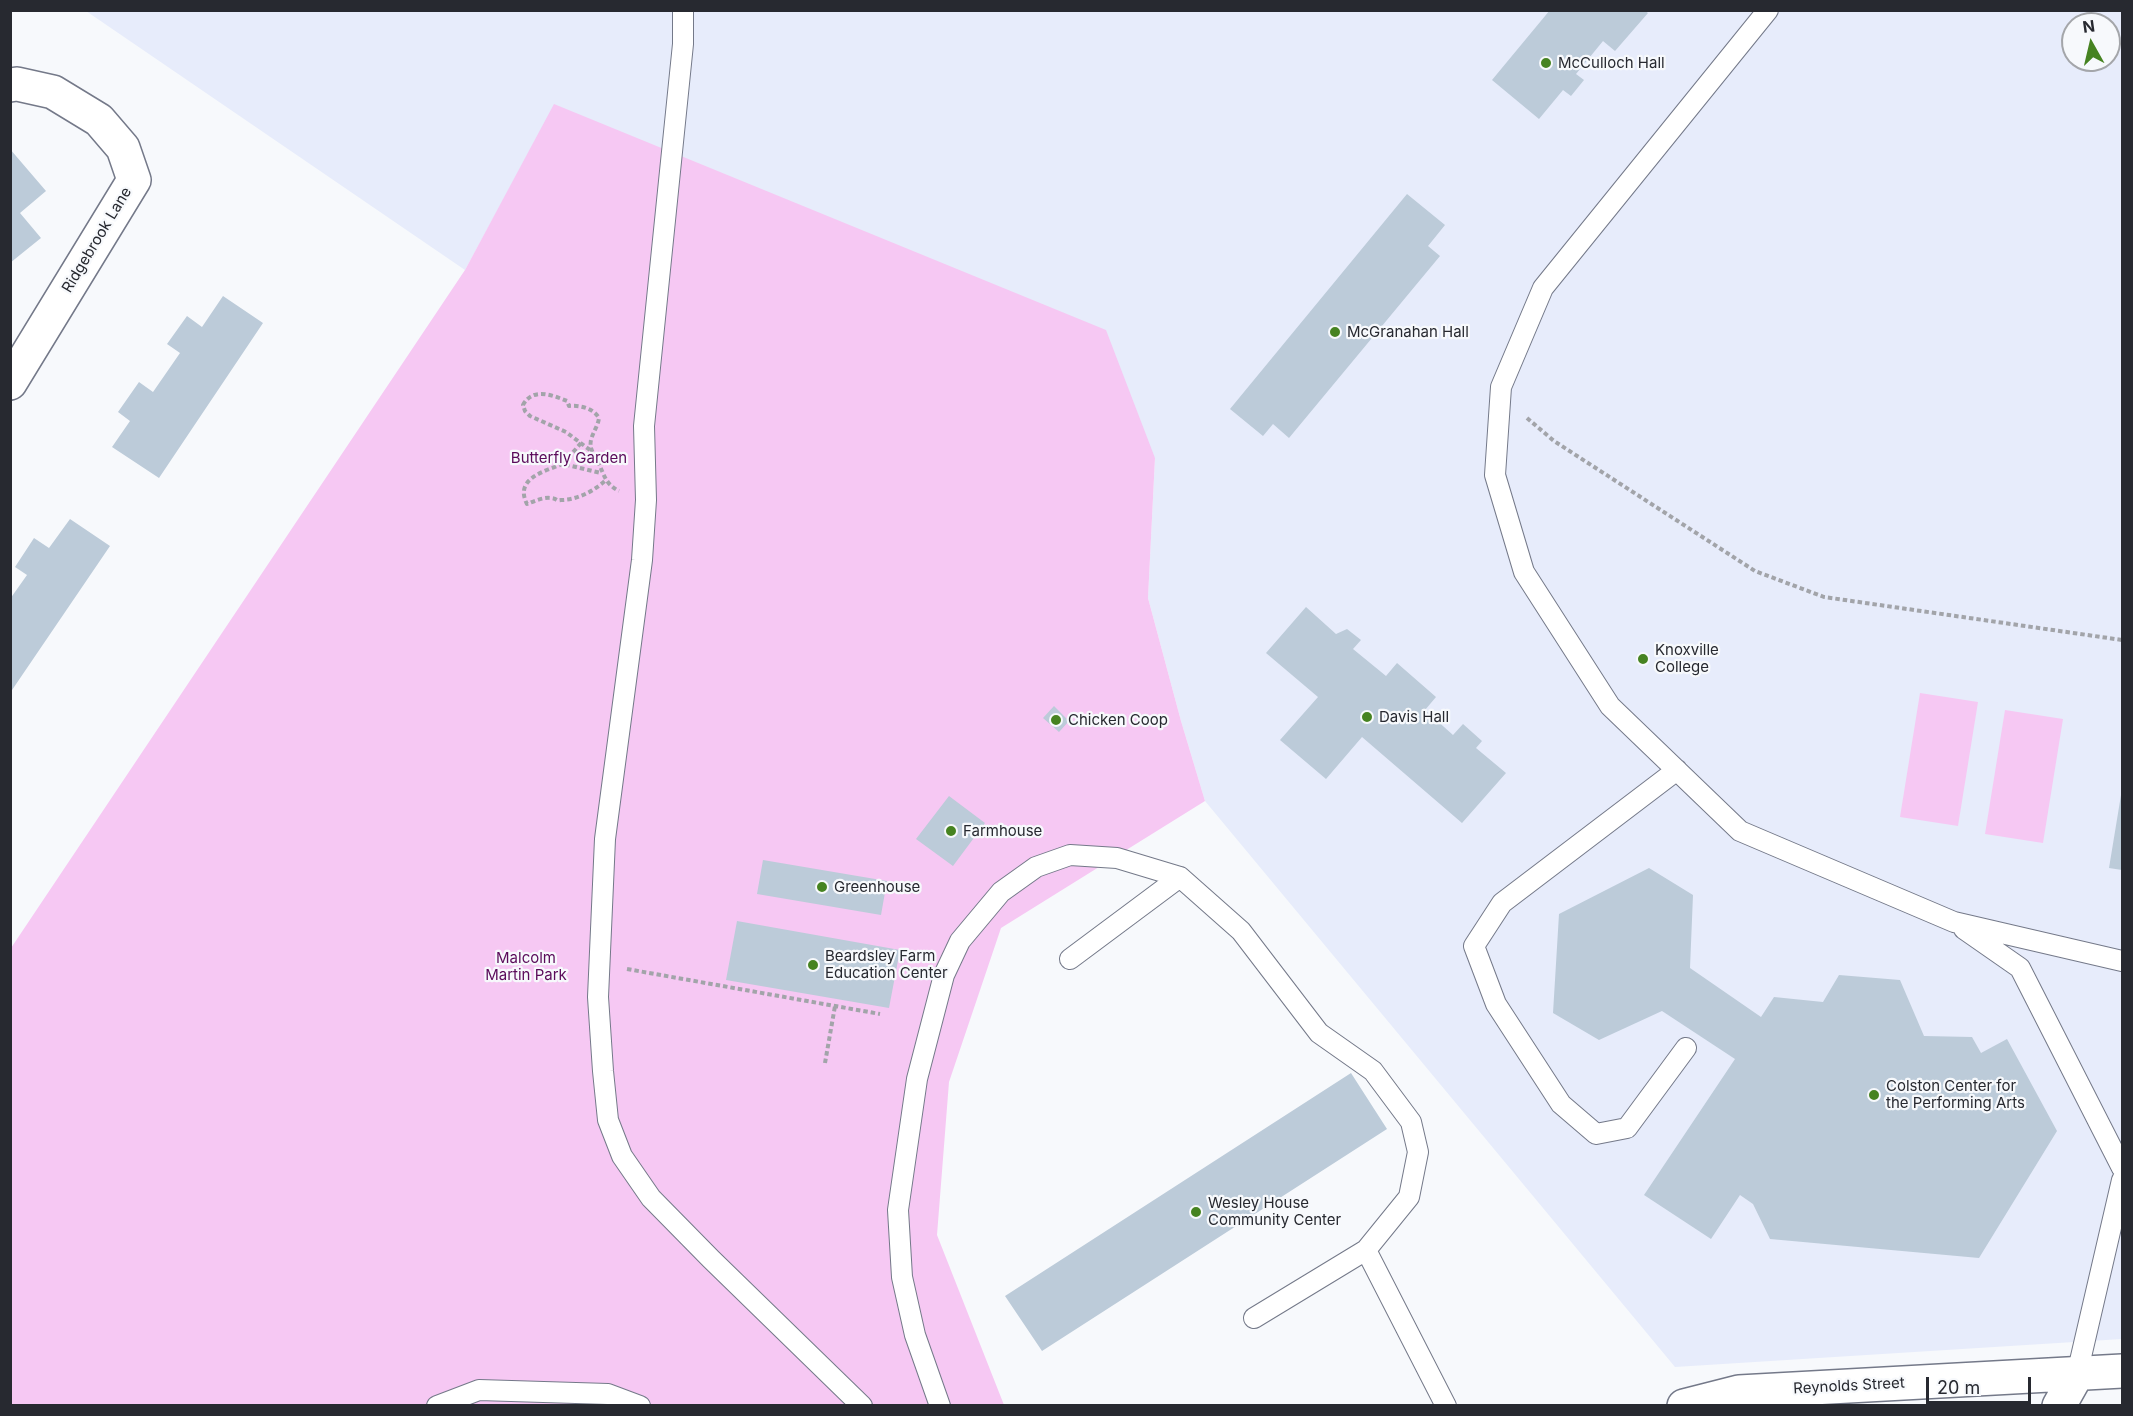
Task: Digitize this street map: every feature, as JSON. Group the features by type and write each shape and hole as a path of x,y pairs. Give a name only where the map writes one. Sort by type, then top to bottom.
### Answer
{"street":[{"name":"Ridgebrook Lane","path":"10,85 17,84 53,92 99,120 123,148 134,180 10,383"},
{"name":"Reynolds Street","path":"1684,1406 1739,1392 2122,1371"},
{"path":"2059,1406 2077,1374"}],"lane":[{"path":"683,10 683,44 644,426 646,500 642,560 605,838 598,997 608,1120 622,1156 651,1198 862,1406"},
{"path":"1768,10 1543,288 1501,387 1495,475 1524,572 1610,706 1740,831 1954,922 2122,961"},
{"path":"1677,770 1502,903 1474,946 1496,1004 1562,1104 1596,1134 1627,1128 1686,1048"},
{"path":"940,1406 915,1335 902,1277 898,1210 917,1079 944,975 960,941 1001,892 1036,867 1071,855 1117,858 1180,877 1241,931 1319,1033 1373,1071 1411,1122 1418,1152 1409,1197 1366,1250 1254,1318"},
{"path":"1070,959 1180,877"},
{"path":"1954,922 2020,968 2122,1168"},
{"path":"2077,1374 2122,1180"},
{"path":"1366,1250 1446,1406"},
{"path":"437,1406 479,1390 608,1394 640,1406"}],"path":[{"path":"591,450 557,427 530,416 523,405 526,399 542,393 551,394 567,401 569,406 578,405 596,413 599,418 590,441 600,473"},
{"path":"1501,397 1554,441 1755,571 1824,597 2122,640"},
{"path":"581,443 562,464 528,480 523,493 527,504 541,499 552,498 559,501 576,497 606,480"},
{"path":"562,464 600,473 609,484 622,493 646,500"},
{"path":"644,972 880,1014"},
{"path":"825,1063 835,1006"}],"shaded area":[{"name":"Knoxville College","path":"86,11 2122,11 2122,1339 1675,1367 1205,801 1148,598 1155,458 555,105 465,270"}],"green space":[{"name":"Malcolm Martin Park","path":"554,104 1106,330 1155,458 1148,598 1205,801 1001,928 949,1082 937,1235 1004,1405 11,1406 11,948 465,270"},
{"path":"1920,693 1978,702 1958,826 1900,817"},
{"path":"2005,710 2063,719 2043,843 1985,834"}],"building":[{"name":"McCulloch Hall","path":"1550,10 1644,10 1648,13 1615,51 1603,41 1576,74 1584,80 1571,96 1563,90 1539,119 1492,80"},
{"path":"10,149 46,191 20,213 41,238 10,263"},
{"name":"McGranahan Hall","path":"1407,194 1445,225 1428,246 1440,256 1289,438 1273,424 1263,436 1230,409"},
{"path":"223,296 263,323 159,478 112,447 130,421 118,412 139,382 153,392 180,353 167,344 187,316 202,327"},
{"path":"70,519 110,546 10,693 10,599 27,575 15,567 34,538 49,548"},
{"name":"Davis Hall","path":"1306,607 1336,634 1347,629 1361,640 1353,649 1386,676 1397,663 1436,697 1425,710 1453,735 1463,724 1482,741 1476,748 1506,773 1462,823 1362,737 1326,779 1280,740 1318,697 1266,653"},
{"name":"Chicken Coop","path":"1054,706 1069,721 1059,732 1043,718"},
{"path":"2122,795 2122,870 2109,868"},
{"name":"Farmhouse","path":"949,796 985,823 953,866 916,839"},
{"name":"Greenhouse","path":"763,860 887,881 881,915 757,894"},
{"name":"Colston Center for the Performing Arts","path":"1649,868 1693,895 1690,968 1761,1017 1774,997 1823,1002 1839,975 1900,980 1924,1036 1972,1037 1981,1053 2007,1039 2057,1131 1979,1258 1770,1239 1753,1204 1740,1195 1711,1239 1644,1195 1735,1059 1662,1011 1599,1040 1553,1013 1559,914"},
{"name":"Beardsley Farm Education Center","path":"737,921 900,950 889,1008 726,980"},
{"name":"Wesley House Community Center","path":"1351,1073 1387,1129 1042,1351 1005,1296"}],"place":[{"name":"McCulloch Hall","path":"1546,63"},
{"name":"McGranahan Hall","path":"1335,332"},
{"name":"Knoxville College","path":"1643,659"},
{"name":"Davis Hall","path":"1367,717"},
{"name":"Chicken Coop","path":"1056,720"},
{"name":"Farmhouse","path":"951,831"},
{"name":"Greenhouse","path":"822,887"},
{"name":"Beardsley Farm Education Center","path":"813,965"},
{"name":"Colston Center for the Performing Arts","path":"1874,1095"},
{"name":"Wesley House Community Center","path":"1196,1212"}],"park label":[{"name":"Butterfly Garden","path":"569,458"}]}
